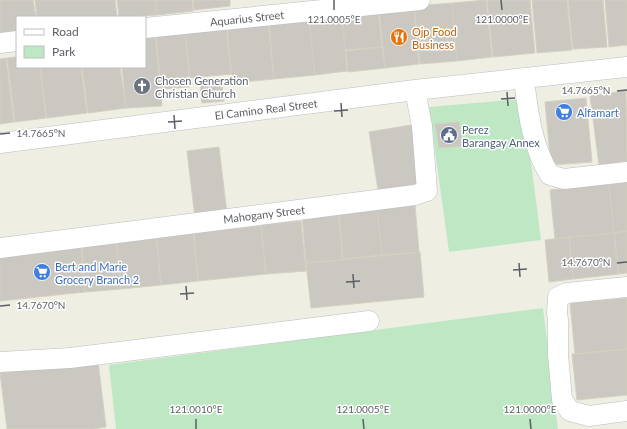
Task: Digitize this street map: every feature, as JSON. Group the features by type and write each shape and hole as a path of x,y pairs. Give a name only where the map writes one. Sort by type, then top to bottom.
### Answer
{"street":[{"name":"Aquarius Street","path":"146,28 420,0"},
{"path":"0,43 16,41"},
{"name":"El Camino Real Street","path":"0,143 415,90 524,80 627,67"},
{"path":"524,80 528,118 544,165 550,176 564,179 627,172"},
{"name":"Mahogany Street","path":"0,248 415,195 427,191 422,126 415,90"},
{"path":"627,287 567,293 558,297 557,313 562,400 566,406 570,411 589,416 627,411"},
{"path":"0,362 70,358 369,321"}],"green space":[{"path":"523,99 541,240 449,252 429,107"},
{"path":"543,308 558,429 116,429 109,365"}],"building":[{"path":"0,0 33,0 36,16 16,16 16,31 0,33"},
{"path":"35,0 115,0 117,16 37,16"},
{"path":"117,0 155,0 157,15 119,16"},
{"path":"155,0 192,0 193,11 157,15"},
{"path":"193,0 230,0 230,6 194,10"},
{"path":"486,0 492,57 457,61 452,3"},
{"path":"487,0 530,0 535,53 493,57"},
{"path":"532,0 567,0 572,50 537,53"},
{"path":"568,0 603,0 607,47 573,49"},
{"path":"605,0 627,0 627,45 609,47"},
{"path":"452,3 457,61 420,64 414,6"},
{"name":"Ojp Food Business","path":"414,6 419,64 385,68 379,10"},
{"path":"378,10 382,47 345,50 342,14"},
{"path":"342,15 347,71 315,75 309,18"},
{"path":"309,18 315,75 274,79 269,22"},
{"path":"268,23 274,79 232,83 227,26"},
{"path":"226,26 231,74 190,78 185,30"},
{"path":"185,30 190,87 161,89 156,33"},
{"name":"Chosen Generation Christian Church","path":"155,33 162,106 126,108 122,68 146,68 146,34"},
{"path":"382,47 385,68 348,72 346,51"},
{"path":"16,57 16,68 40,68 46,118 15,122 7,58"},
{"path":"6,58 14,122 0,124 0,59"},
{"path":"40,68 81,68 87,113 47,118"},
{"path":"82,68 120,68 126,108 88,113"},
{"path":"221,79 224,101 202,103 200,82"},
{"path":"626,91 627,161 599,165 590,96"},
{"path":"586,98 592,162 551,165 545,102"},
{"name":"Perez Barangay Annex","path":"459,122 463,146 439,148 435,124"},
{"path":"411,125 421,136 422,182 415,191 379,196 369,132"},
{"path":"219,147 227,214 195,218 187,151"},
{"path":"627,182 627,231 614,233 609,184"},
{"path":"609,184 614,233 555,239 550,190"},
{"path":"415,205 419,252 382,255 377,209"},
{"path":"377,209 382,255 343,259 339,212"},
{"path":"338,212 343,260 306,263 302,216"},
{"path":"301,221 306,271 266,274 261,225"},
{"path":"261,226 266,274 198,281 194,233"},
{"path":"193,231 198,281 161,285 156,235"},
{"path":"627,231 627,273 619,274 614,233"},
{"path":"614,233 619,274 573,279 569,237"},
{"path":"156,235 161,285 121,289 116,239"},
{"path":"569,237 573,279 549,282 545,240"},
{"path":"116,242 121,289 85,292 82,245"},
{"name":"Bert and Marie Grocery Branch 2","path":"81,245 85,292 0,301 0,252"},
{"path":"420,252 424,297 311,308 306,263"},
{"path":"627,298 627,349 575,354 570,303"},
{"path":"627,349 627,395 577,400 572,354"},
{"path":"98,361 106,427 93,429 7,429 0,373"}],"place":[{"name":"Ojp Food Business","path":"399,37"},
{"name":"Chosen Generation Christian Church","path":"142,86"},
{"name":"Alfamart","path":"564,112"},
{"name":"Perez Barangay Annex","path":"449,135"},
{"name":"Bert and Marie Grocery Branch 2","path":"42,272"}]}
